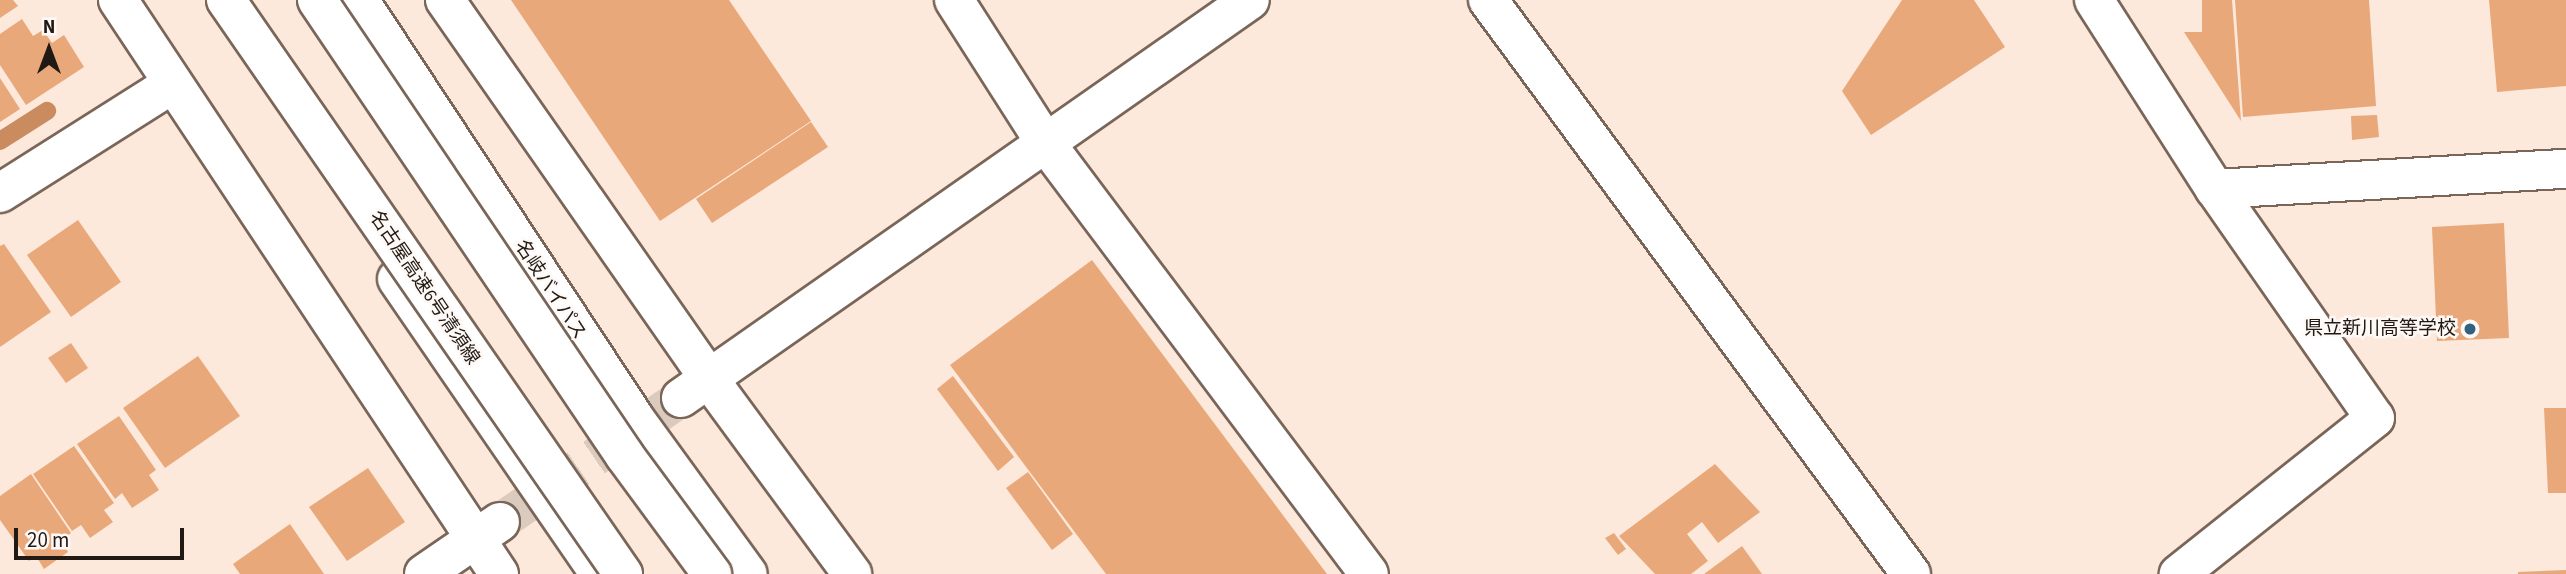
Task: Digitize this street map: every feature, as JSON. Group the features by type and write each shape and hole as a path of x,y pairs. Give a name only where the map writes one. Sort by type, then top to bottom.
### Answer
{"main road":[{"path":"118,0 171,85 487,531 499,574"},
{"path":"211,0 528,476 600,574"},
{"name":"名古屋高速6号清須線","path":"226,0 623,574"},
{"path":"317,0 625,456 712,574"},
{"name":"名岐バイパス","path":"359,0 633,416 748,574"},
{"path":"445,0 695,389 852,574"},
{"path":"954,0 1044,141 1369,574"},
{"path":"695,389 1044,141 1250,0"},
{"path":"1488,0 1911,574"},
{"path":"2094,0 2216,189 2375,418 2179,574"},
{"path":"0,193 171,85"},
{"path":"2216,189 2566,169"},
{"path":"424,574 487,531"}],"building":[{"path":"0,0 13,0 18,6 0,18"},
{"path":"511,0 729,0 811,121 660,221"},
{"path":"1902,0 1974,0 2005,47 1871,135 1842,91"},
{"path":"2202,0 2232,0 2241,121 2184,32 2202,32"},
{"path":"2235,0 2369,0 2376,106 2243,117"},
{"path":"2489,0 2566,0 2566,86 2497,92"},
{"path":"22,19 33,36 43,30 52,43 64,35 84,67 26,105 0,65 0,34"},
{"path":"0,78 20,109 0,122"},
{"path":"2377,115 2379,137 2352,140 2351,116"},
{"path":"811,122 828,147 712,223 696,199"},
{"path":"78,220 121,282 71,317 27,255"},
{"path":"2504,223 2509,338 2437,341 2432,227"},
{"path":"4,244 51,312 0,347 0,246"},
{"path":"1092,260 1327,574 1106,574 950,365"},
{"path":"71,343 88,368 66,383 48,358"},
{"path":"198,356 240,416 165,468 123,408"},
{"path":"953,376 1014,457 998,471 937,389"},
{"path":"2544,408 2566,408 2566,493 2548,493"},
{"path":"119,416 156,470 149,475 159,490 132,508 122,493 115,499 77,444"},
{"path":"74,446 114,503 104,510 113,522 90,538 81,525 72,531 33,474"},
{"path":"1715,464 1760,512 1718,543 1702,522 1687,534 1708,561 1691,574 1655,574 1619,536"},
{"path":"368,468 405,522 347,561 309,507"},
{"path":"1028,472 1073,534 1052,550 1006,488"},
{"path":"31,474 71,533 61,540 68,552 44,569 36,556 29,561 0,520 0,496"},
{"path":"290,524 324,574 240,574 233,564"},
{"path":"1614,533 1626,549 1618,555 1605,538"},
{"path":"1742,546 1762,574 1704,574"},
{"path":"2566,570 2566,574 2518,574 2518,572"}],"waterway":[{"path":"0,141 47,111"}],"tunnel":[{"path":"500,522 681,398"}],"place":[{"name":"県立新川高等学校","path":"2470,329"}]}
